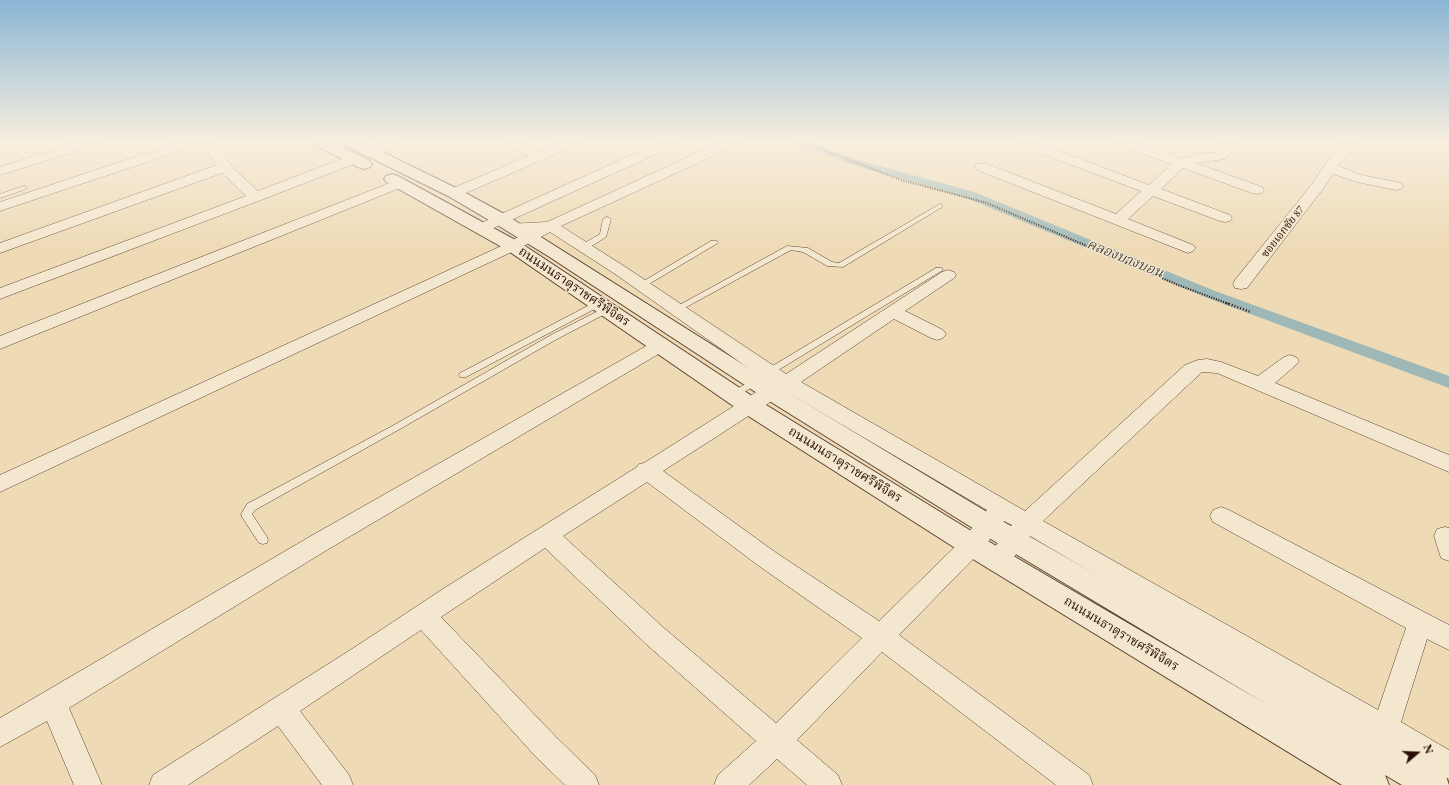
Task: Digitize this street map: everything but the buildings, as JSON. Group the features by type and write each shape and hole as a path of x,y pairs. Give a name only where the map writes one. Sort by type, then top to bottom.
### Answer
{"street":[{"path":"2,201 74,179"},
{"path":"0,248 193,179"},
{"path":"237,179 256,197"},
{"path":"0,294 256,197 294,179"},
{"name":"ถนนมนธาตุราชศรีพิจิตร","path":"393,179 400,183 452,199 482,228 514,232 550,226 676,309 761,388"},
{"name":"ถนนมนธาตุราชศรีพิจิตร","path":"416,179 514,232 761,388 1013,541 1384,729 1449,765"},
{"path":"452,199 493,179"},
{"path":"0,484 514,232 607,179"},
{"path":"550,226 653,179"},
{"path":"1012,179 1188,248"},
{"path":"1120,179 1225,218"},
{"path":"1118,220 1163,179"},
{"path":"1225,179 1257,190"},
{"name":"ซอยเอกชัย 87","path":"1241,284 1280,236 1323,179"},
{"path":"1360,179 1396,186"},
{"path":"0,343 400,183"},
{"path":"482,228 514,232"},
{"name":"ถนนมนธาตุราชศรีพิจิตร","path":"514,232 603,306 661,345 761,388 987,526 1433,785"},
{"path":"162,785 282,709 646,470 761,388 893,312 944,272"},
{"path":"893,312 937,334"},
{"path":"0,733 53,703 319,543 661,345"},
{"path":"1260,385 1290,360"},
{"path":"1013,541 1192,369 1207,365 1221,368 1449,464"},
{"path":"646,470 766,560 880,636 1079,785"},
{"path":"1221,516 1449,638"},
{"path":"728,785 776,742 987,526"},
{"path":"547,535 655,636 776,742 828,785"},
{"name":"ถนนมนธาตุราชศรีพิจิตร","path":"1013,541 1373,785"},
{"path":"423,615 547,748 585,785"},
{"path":"1384,729 1420,623"},
{"path":"53,703 88,785"},
{"path":"282,709 338,785"}],"lane":[{"path":"2,201 24,188"},
{"path":"676,309 790,248 805,250 830,264 840,265 940,206"},
{"path":"584,247 603,235 607,219"},
{"path":"641,285 714,243"},
{"path":"761,388 944,272"},
{"path":"463,375 603,306"},
{"path":"263,540 246,514 251,507 397,427 603,306"}],"path":[{"path":"897,179 987,203 1178,285 1251,312"}],"waterway":[{"name":"คลองบางบอน","path":"913,179 970,195 1210,294 1449,382"}]}
